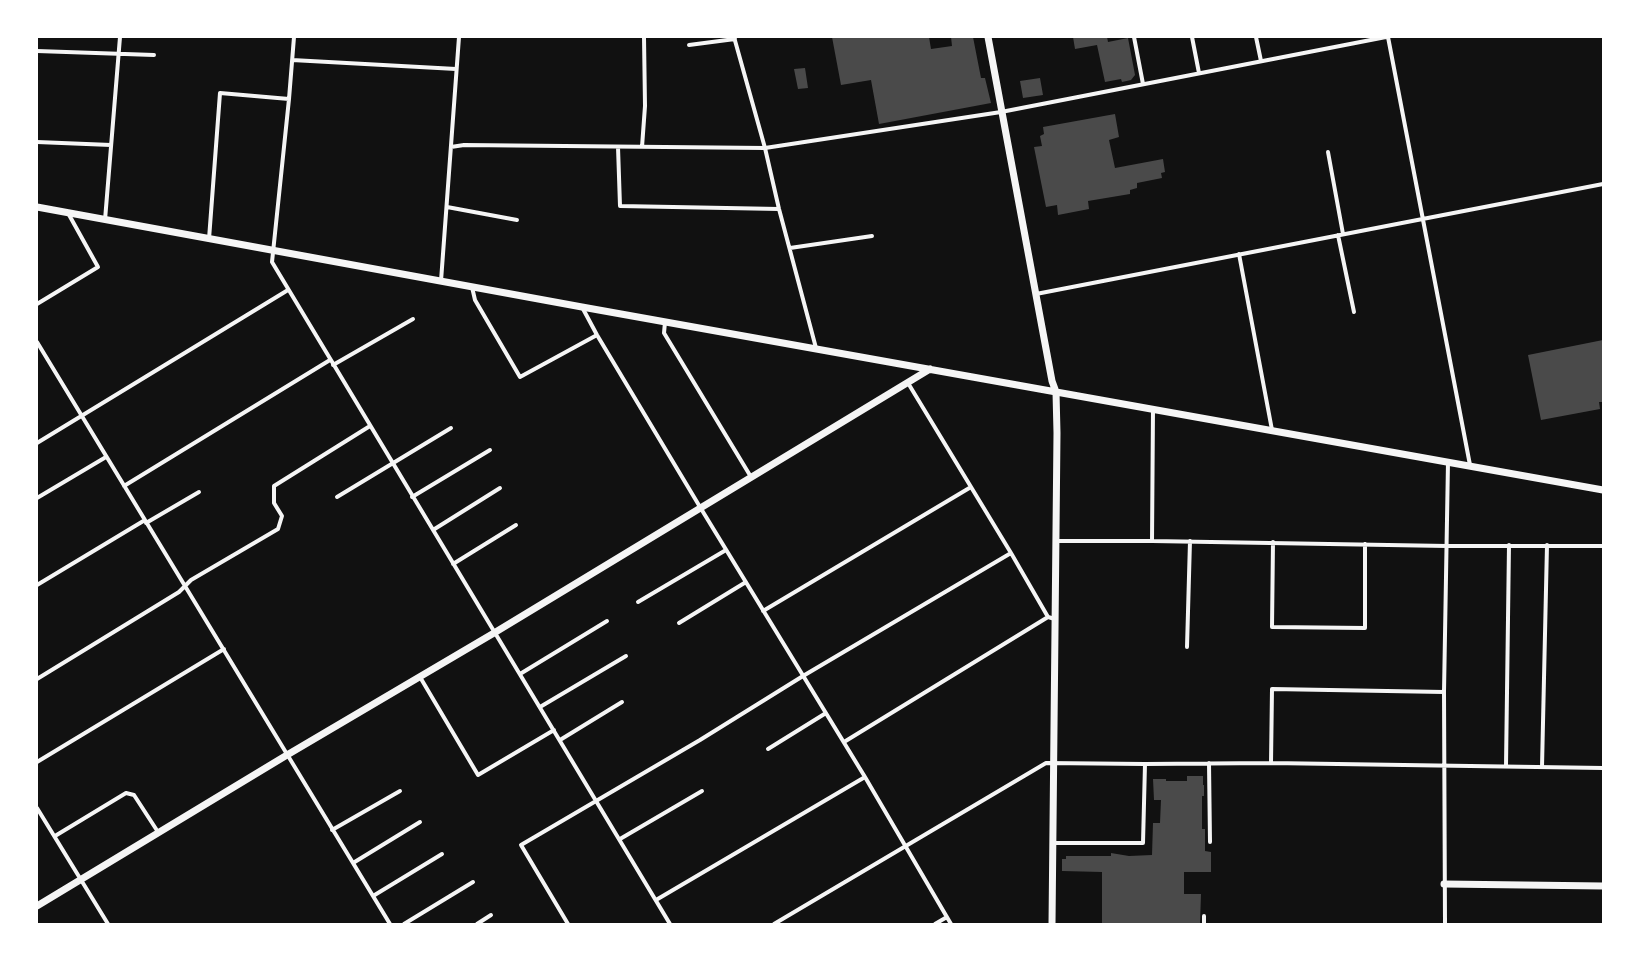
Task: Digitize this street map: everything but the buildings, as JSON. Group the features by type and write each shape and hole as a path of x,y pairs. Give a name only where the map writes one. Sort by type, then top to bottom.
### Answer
{"street":[{"path":"105,220 120,37"},
{"path":"294,37 272,262 494,633 597,800 670,924"},
{"path":"441,281 459,37"},
{"path":"642,147 645,106 644,37"},
{"path":"988,37 1052,381 1056,392 1058,433 1051,618 1054,762 1052,924"},
{"path":"1134,37 1143,84"},
{"path":"1192,37 1199,73"},
{"path":"1256,37 1261,61"},
{"path":"451,147 464,145 765,148 1001,112 1387,37 1424,218 1470,465"},
{"path":"689,45 735,38 765,148 779,209 816,348"},
{"path":"37,51 154,55"},
{"path":"292,60 456,69"},
{"path":"209,239 220,93 289,98"},
{"path":"37,142 111,145"},
{"path":"618,147 620,206 779,209"},
{"path":"1328,152 1340,234 1354,312"},
{"path":"1036,294 1603,184"},
{"path":"37,207 665,322 1603,490"},
{"path":"447,207 517,220"},
{"path":"37,304 98,267 68,213"},
{"path":"790,248 872,236"},
{"path":"1239,254 1272,430"},
{"path":"472,286 475,300 520,377 597,335"},
{"path":"37,443 288,290"},
{"path":"582,307 597,335 700,507 865,777 951,924"},
{"path":"333,365 412,319"},
{"path":"665,322 664,333 751,476"},
{"path":"37,342 38,347 224,649 390,924"},
{"path":"124,486 330,360"},
{"path":"37,906 158,832 494,633 930,369"},
{"path":"908,383 1051,618"},
{"path":"1152,540 1153,409"},
{"path":"37,679 180,592 191,580 278,529 282,516 274,503 274,486 370,426"},
{"path":"337,497 451,428"},
{"path":"412,497 490,450"},
{"path":"37,498 106,457"},
{"path":"1445,924 1444,692 1448,462"},
{"path":"763,611 971,487"},
{"path":"433,530 500,488"},
{"path":"37,585 145,521 199,492"},
{"path":"453,564 516,525"},
{"path":"1055,541 1152,540 1447,546 1603,546"},
{"path":"1187,647 1190,541"},
{"path":"1273,542 1272,627 1365,628 1365,544"},
{"path":"1506,766 1509,545"},
{"path":"1542,767 1547,546"},
{"path":"638,602 726,550"},
{"path":"568,924 521,845 700,740 803,676 1011,553"},
{"path":"679,623 746,582"},
{"path":"844,742 1051,618"},
{"path":"520,674 607,622"},
{"path":"37,762 224,649"},
{"path":"540,707 626,656"},
{"path":"420,677 478,775 554,730"},
{"path":"1271,763 1272,689 1444,692"},
{"path":"560,740 622,702"},
{"path":"768,749 826,713"},
{"path":"774,924 905,845 1046,763 1271,763 1603,768"},
{"path":"1209,763 1210,842"},
{"path":"1053,843 1143,843 1145,764"},
{"path":"656,900 865,777"},
{"path":"332,830 400,791"},
{"path":"620,839 702,792"},
{"path":"55,836 126,793 134,794 158,832"},
{"path":"37,808 108,924"},
{"path":"353,863 420,822"},
{"path":"373,896 442,854"},
{"path":"404,924 473,882"},
{"path":"1444,884 1603,886"},
{"path":"477,924 491,915"},
{"path":"1204,916 1204,924"},
{"path":"935,924 947,917"}]}
